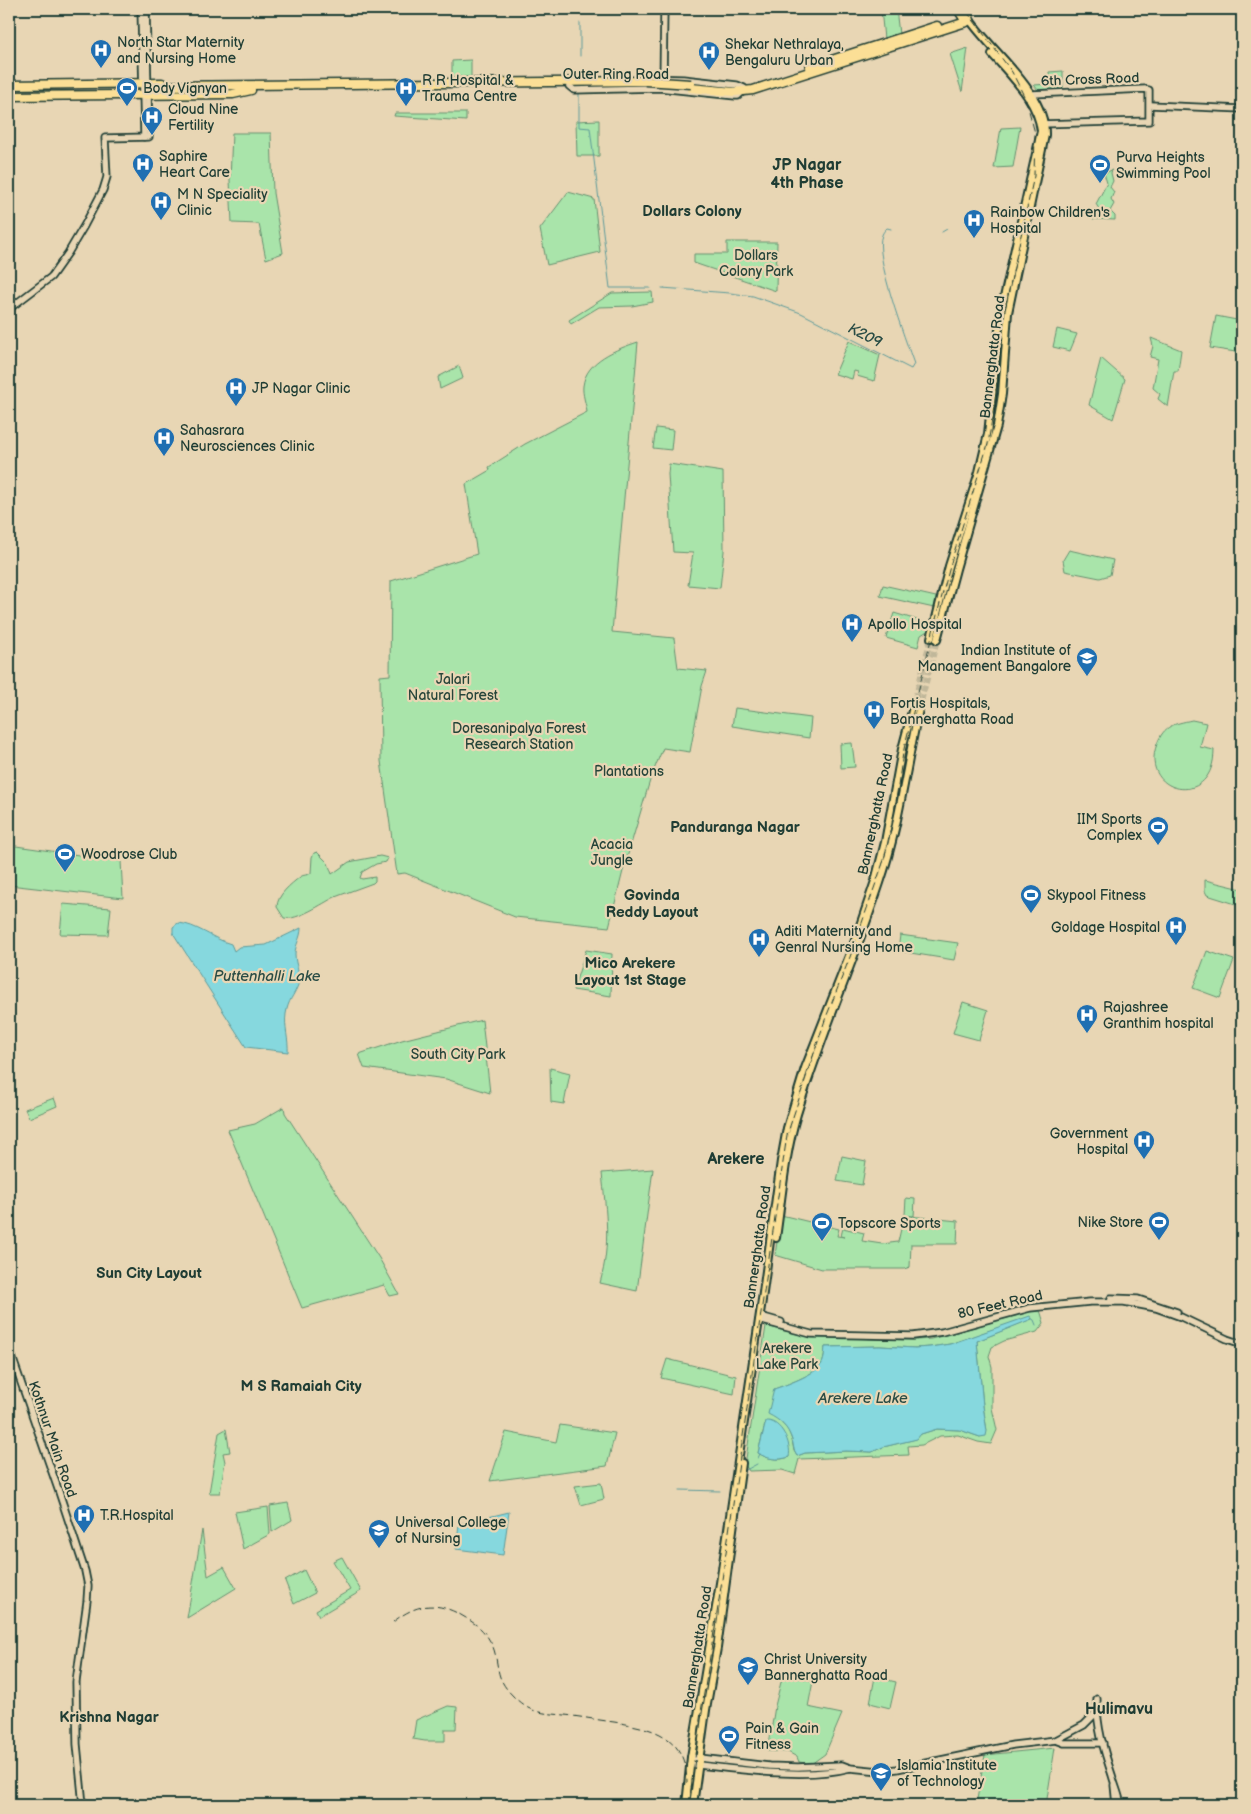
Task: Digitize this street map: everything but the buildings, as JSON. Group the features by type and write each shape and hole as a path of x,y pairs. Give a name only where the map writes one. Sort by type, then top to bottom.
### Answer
{"highway":[{"name":"Bannerghatta Road","path":"958,9 967,17"},
{"name":"Outer Ring Road","path":"251,88 645,83 743,90 967,17"},
{"path":"9,86 244,83 251,88"},
{"path":"9,86 131,89 9,94"},
{"path":"157,89 251,88"},
{"path":"9,94 233,94 251,88"}],"main road":[{"path":"142,9 145,83"},
{"path":"9,309 28,293 46,282 68,253 84,226 103,190 107,177 105,138 146,137 146,9"},
{"path":"661,88 663,9"},
{"name":"Bannerghatta Road","path":"934,639 949,566 976,482 988,434 1001,311 1043,124 1039,106 967,17"},
{"name":"Outer Ring Road","path":"568,84 584,78 662,78 737,85 743,90"},
{"path":"568,84 574,90 661,88 735,96 738,96 743,90"},
{"name":"6th Cross Road","path":"1030,96 1145,89 1150,90 1150,103"},
{"path":"1043,124 1149,120 1150,103 1242,107"},
{"name":"Bannerghatta Road","path":"686,1805 691,1761 761,1318 796,1116 819,1048 881,882 892,842 916,708"},
{"name":"80 Feet Road","path":"761,1318 803,1329 920,1332 958,1325 1034,1304 1089,1298 1131,1300 1157,1305 1188,1316 1242,1343"},
{"name":"Bannerghatta Road","path":"693,1805 716,1653 761,1318"},
{"name":"Kothnur Main Road","path":"9,1348 59,1492 85,1571 88,1586 76,1682 76,1744 83,1805"},
{"path":"1097,1699 1097,1712 1114,1784 1116,1805"},
{"path":"691,1761 798,1767 842,1765 850,1768 880,1771 897,1769 1013,1745 1056,1740 1084,1725 1097,1712"},
{"path":"1056,1740 1064,1743 1103,1743"},
{"path":"1114,1784 1119,1792 1121,1805"}],"green space":[{"path":"881,9 896,9 899,34 884,39"},
{"path":"968,48 962,92 950,54"},
{"path":"471,60 471,77 452,77 452,61"},
{"path":"1063,71 1063,89 1038,90 1034,85 1049,84 1049,72"},
{"path":"395,113 466,113 466,121 394,116"},
{"path":"599,120 599,156 577,156 576,121"},
{"path":"1020,127 1013,167 994,168 1001,128"},
{"path":"232,133 271,133 273,193 283,253 266,259 259,224 232,223 230,180"},
{"path":"1112,170 1113,181 1110,187 1114,192 1111,199 1114,204 1110,211 1115,216 1115,220 1093,219 1099,209 1096,204 1107,183 1104,173"},
{"path":"568,192 594,199 600,252 547,265 540,229"},
{"name":"Dollars Colony Park","path":"727,242 777,242 776,291 694,263 694,254 727,254"},
{"path":"652,292 653,302 632,306 599,307 571,324 569,320 612,293"},
{"path":"1216,316 1242,321 1242,353 1210,348"},
{"path":"1057,329 1077,334 1070,351 1053,347"},
{"path":"1151,338 1181,350 1178,371 1174,371 1168,407 1158,399 1160,394 1153,388 1158,359 1150,357 1153,346"},
{"path":"849,341 880,355 874,381 857,376 858,372 854,371 852,379 835,374"},
{"name":"Doresanipalya Forest Research Station","path":"638,342 612,632 674,638 678,668 707,671 702,686 690,752 663,748 651,777 623,871 609,927 515,917 405,873 397,874 381,761 380,676 390,675 391,581 477,554 466,484 490,470 489,467 525,444 587,412 583,386 585,377 590,369 596,362 612,352"},
{"path":"1101,358 1125,379 1113,419 1089,405"},
{"path":"459,366 463,378 440,389 438,377"},
{"path":"656,428 673,430 671,450 653,448"},
{"path":"669,464 723,472 724,551 720,588 688,585 693,553 673,552"},
{"path":"1069,550 1113,560 1110,575 1100,578 1065,571 1063,560"},
{"path":"883,585 936,597 934,608 880,596"},
{"path":"894,613 930,624 929,630 921,635 918,647 886,638"},
{"path":"735,708 811,718 809,738 732,726"},
{"path":"1192,720 1206,723 1200,747 1214,750 1211,769 1202,782 1191,788 1178,788 1167,784 1158,774 1154,761 1157,744 1163,733 1170,726"},
{"path":"852,743 855,767 841,768 840,744"},
{"name":"Woodrose Club","path":"9,845 121,861 123,898 9,885"},
{"path":"317,852 328,863 332,874 349,862 380,856 388,858 386,862 376,864 362,872 360,878 362,879 375,877 373,883 335,897 296,917 284,918 277,907 279,898 301,876 311,873 312,857"},
{"path":"1205,880 1242,889 1242,906 1207,895"},
{"path":"63,904 111,908 108,935 60,934"},
{"path":"900,935 958,943 954,960 898,951"},
{"path":"586,950 612,954 611,996 573,990"},
{"path":"1207,951 1234,960 1220,998 1193,988"},
{"path":"963,1002 988,1010 979,1040 953,1033"},
{"name":"South City Park","path":"482,1020 490,1093 446,1079 364,1068 359,1054 402,1040"},
{"path":"550,1068 570,1073 564,1104 551,1102"},
{"path":"54,1098 57,1106 29,1118 25,1109"},
{"path":"284,1107 285,1113 379,1258 399,1294 390,1296 384,1285 302,1308 228,1130 255,1124"},
{"path":"842,1156 866,1161 862,1185 837,1181"},
{"path":"653,1169 637,1291 600,1283 607,1242 602,1173"},
{"name":"Topscore Sports","path":"906,1198 915,1199 914,1216 909,1216 958,1221 957,1244 911,1244 910,1267 904,1269 822,1269 775,1255 781,1215 839,1229 837,1236 845,1237 841,1236 843,1228 864,1233 862,1241 882,1244 898,1242 905,1215"},
{"name":"Arekere Lake Park","path":"1040,1310 1044,1323 1037,1332 1004,1341 992,1347 989,1356 992,1367 992,1408 997,1430 991,1444 958,1435 940,1436 922,1445 908,1446 909,1455 799,1459 795,1474 782,1470 749,1471 745,1465 766,1326 809,1337 915,1340 931,1339","holes":["1030,1317 1031,1319 977,1341 987,1431 980,1437 960,1430 937,1429 921,1434 916,1439 883,1447 872,1452 805,1453 797,1456 788,1430 778,1419 774,1389 812,1373 817,1369 823,1362 825,1347 930,1347 950,1344","765,1424 789,1457 773,1459 758,1453"]},
{"path":"667,1359 736,1376 734,1394 661,1378"},
{"path":"560,1425 615,1433 607,1466 490,1481 506,1432 556,1442"},
{"path":"226,1429 230,1452 223,1453 225,1462 220,1493 209,1493 219,1433"},
{"path":"601,1483 604,1499 581,1505 575,1486"},
{"path":"288,1503 292,1520 272,1532 270,1506"},
{"path":"268,1507 270,1534 243,1549 235,1512"},
{"path":"202,1530 208,1576 224,1567 236,1588 187,1618"},
{"path":"342,1557 361,1591 319,1616 316,1610 350,1590 333,1561"},
{"path":"304,1570 315,1593 294,1604 285,1581"},
{"path":"783,1674 813,1681 808,1707 842,1714 825,1754 811,1764 799,1762 797,1757 788,1752 768,1751 775,1706"},
{"path":"875,1677 896,1682 890,1708 870,1703"},
{"path":"448,1706 457,1707 456,1729 445,1729 445,1741 413,1739 416,1720"},
{"path":"1055,1748 1046,1805 976,1805 985,1755"}],"water":[{"name":"Puttenhalli Lake","path":"178,923 191,926 231,944 234,951 239,947 266,945 301,928 295,954 299,981 286,1014 288,1052 246,1047 173,933 173,927"},
{"name":"Arekere Lake","path":"1030,1316 1032,1319 977,1341 986,1436 980,1437 960,1430 937,1429 921,1434 917,1439 883,1447 872,1452 805,1453 797,1456 786,1428 780,1421 768,1414 774,1389 812,1373 817,1369 823,1362 825,1347 880,1346 915,1348 950,1344"},
{"path":"766,1421 776,1424 781,1429 789,1446 789,1457 773,1459 758,1453"},
{"path":"509,1512 503,1555 456,1549 459,1524"}],"waterway":[{"name":"K209","path":"580,23 580,56"},
{"name":"K209","path":"579,93 579,127 590,128 610,288 650,288"},
{"name":"K209","path":"662,288 753,296 801,313 911,369 914,364 898,318 882,260 880,245 882,235 887,228 891,229"},
{"name":"K209","path":"942,232 947,229"},
{"path":"1031,1318 1036,1325"},
{"path":"758,1458 760,1454"},
{"path":"746,1470 757,1464"},
{"path":"680,1490 720,1491"}],"tunnel":[{"path":"142,91 157,91"},
{"path":"913,707 931,638"},
{"path":"919,709 937,640"}],"railway":[{"path":"689,1805 701,1712 787,1135 825,1020 850,957 884,860 894,813 903,753 939,607 988,444 995,400 1004,313 1034,176 1035,133 1026,100 1012,72 965,9"},
{"path":"393,1622 402,1615 420,1607 438,1607 456,1612 480,1628 485,1634 494,1650 502,1682 512,1695 528,1708 542,1713 628,1724 654,1731 674,1744 681,1754 687,1783"}],"place":[{"name":"North Star Maternity and Nursing Home","path":"101,69"},
{"name":"Shekar Nethralaya, Bengaluru Urban","path":"709,71"},
{"name":"Body Vignyan","path":"127,107"},
{"name":"R R Hospital & Trauma Centre","path":"406,107"},
{"name":"Cloud Nine Fertility","path":"152,136"},
{"name":"Saphire Heart Care","path":"143,183"},
{"name":"Purva Heights Swimming Pool","path":"1100,184"},
{"name":"M N Speciality Clinic","path":"161,221"},
{"name":"Rainbow Children's Hospital","path":"974,239"},
{"name":"JP Nagar Clinic","path":"236,407"},
{"name":"Sahasrara Neurosciences Clinic","path":"164,457"},
{"name":"Apollo Hospital","path":"852,643"},
{"name":"Indian Institute of Management Bangalore","path":"1087,677"},
{"name":"Fortis Hospitals, Bannerghatta Road","path":"874,730"},
{"name":"IIM Sports Complex","path":"1158,846"},
{"name":"Woodrose Club","path":"65,873"},
{"name":"Skypool Fitness","path":"1031,914"},
{"name":"Goldage Hospital","path":"1176,946"},
{"name":"Aditi Maternity and Genral Nursing Home","path":"759,958"},
{"name":"Rajashree Granthim hospital","path":"1087,1034"},
{"name":"Government Hospital","path":"1144,1160"},
{"name":"Nike Store","path":"1159,1241"},
{"name":"Topscore Sports","path":"822,1242"},
{"name":"T.R.Hospital","path":"84,1534"},
{"name":"Universal College of Nursing","path":"379,1549"},
{"name":"Christ University Bannerghatta Road","path":"748,1686"},
{"name":"Pain & Gain Fitness","path":"729,1755"},
{"name":"Islamia Institute of Technology","path":"881,1792"}],"district":[{"name":"JP Nagar 4th Phase","path":"807,173"},
{"name":"Dollars Colony","path":"692,211"},
{"name":"Panduranga Nagar","path":"735,827"},
{"name":"Govinda Reddy Layout","path":"652,904"},
{"name":"Mico Arekere Layout 1st Stage","path":"630,972"},
{"name":"Arekere","path":"736,1158"},
{"name":"Sun City Layout","path":"149,1273"},
{"name":"M S Ramaiah City","path":"301,1386"},
{"name":"Hulimavu","path":"1119,1708"},
{"name":"Krishna Nagar","path":"109,1717"}],"park label":[{"name":"Jalari Natural Forest","path":"453,688"},
{"name":"Plantations","path":"629,771"},
{"name":"Acacia Jungle","path":"612,852"}]}
